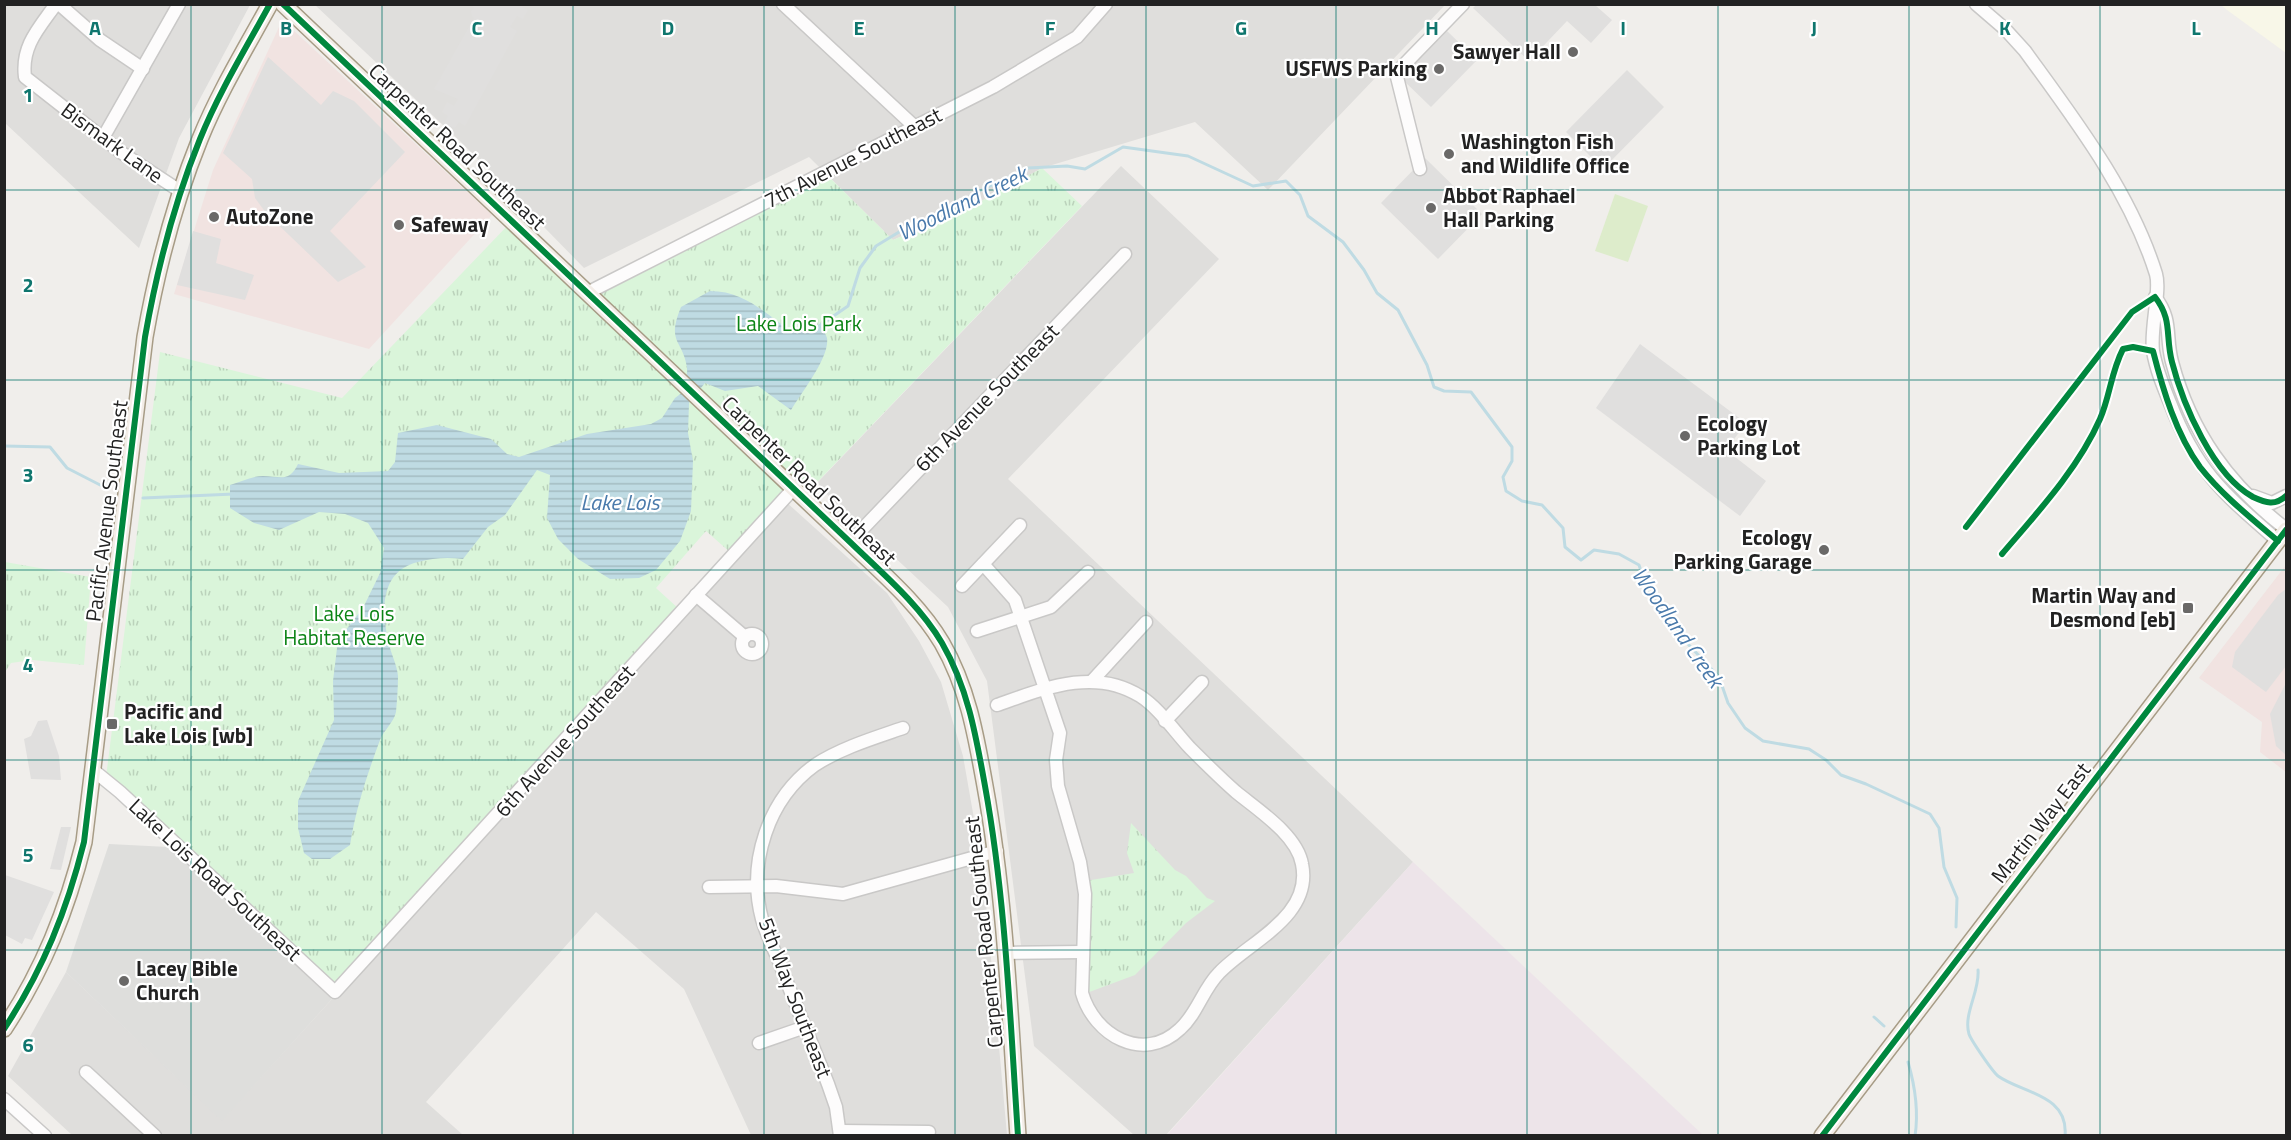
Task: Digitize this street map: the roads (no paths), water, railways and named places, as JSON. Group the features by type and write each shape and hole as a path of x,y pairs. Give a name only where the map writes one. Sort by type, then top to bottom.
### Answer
{"main road":[{"name":"Pacific Avenue Southeast","path":"4,1029 29,990 63,918 84,842 145,337 157,271 180,191 201,137 270,4"},
{"name":"Carpenter Road Southeast","path":"283,4 850,542 926,621 941,642 961,682 970,708 997,851 1018,1136"},
{"name":"Martin Way East","path":"1822,1136 2284,533"}],"street":[{"path":"57,4 100,40 144,69"},
{"name":"Bismark Lane","path":"57,4 27,45 25,77 104,136 122,153 180,191"},
{"path":"104,136 179,4"},
{"path":"783,4 915,127"},
{"name":"7th Avenue Southeast","path":"587,293 993,87 1077,36 1106,4"},
{"path":"1420,170 1396,73 1463,4"},
{"path":"1977,4 2025,51 2128,204 2157,277 2151,326 2153,351 2160,380 2181,433 2200,467 2219,488 2284,533"},
{"name":"6th Avenue Southeast","path":"850,542 1125,254"},
{"path":"2155,297 2166,311 2172,362 2192,416 2210,450 2241,490 2284,533"},
{"name":"6th Avenue Southeast","path":"335,992 794,488"},
{"path":"2241,490 2264,502 2281,501 2286,496"},
{"path":"962,586 1020,525"},
{"path":"983,564 1015,600 1020,618 1045,688 1060,733 1056,760 1061,805 1084,880 1086,907 1082,952 1082,993 1086,1007 1103,1030 1126,1041 1146,1043 1160,1040 1179,1030 1217,975 1236,956 1278,927 1292,910 1301,888 1302,864 1286,835 1214,771 1141,696 1115,685 1092,681 1045,688 997,705"},
{"path":"977,631 1051,607 1088,572"},
{"path":"696,595 745,637"},
{"path":"1092,681 1146,622"},
{"path":"1165,721 1202,682"},
{"path":"709,887 758,887 761,848 769,818 790,790 815,765 860,743 903,728"},
{"name":"Lake Lois Road Southeast","path":"93,770 120,792 335,992"},
{"name":"5th Way Southeast","path":"840,1133 836,1107 762,918 758,887 810,889 843,894 997,851"},
{"path":"1005,953 1082,952"},
{"path":"759,1043 805,1027"},
{"path":"86,1072 155,1136"},
{"path":"4,1100 45,1136"},
{"path":"840,1133 929,1132"}],"water":[{"name":"Lake Lois","path":"710,291 722,292 743,299 790,330 820,325 827,338 824,355 791,410 758,386 725,391 705,383 689,403 688,433 693,461 691,511 680,541 656,570 639,578 610,579 578,559 558,539 547,518 550,475 537,470 505,515 488,527 463,559 446,558 418,562 397,573 386,592 385,604 386,628 398,676 396,712 380,740 371,766 350,845 330,859 312,859 304,853 298,828 298,801 334,720 333,681 338,640 363,608 380,573 384,548 368,523 345,514 319,512 279,530 254,523 230,508 230,485 259,476 284,477 291,474 298,464 339,473 388,471 395,462 398,433 437,425 491,439 507,454 519,457 587,434 651,424 662,418 675,398 683,392 687,368 675,335 681,307"}],"waterway":[{"name":"Woodland Creek","path":"819,326 848,306 860,268 876,246 899,232 943,216 975,193 1028,168 1067,166 1085,169 1123,147 1188,156 1253,186 1286,181 1300,195 1308,216 1343,242 1364,270 1377,293 1398,310 1427,365 1434,387 1444,391 1471,392 1512,447 1512,461 1503,477 1506,491 1522,501 1542,505 1563,528 1565,547 1581,560 1594,550 1619,554 1639,565 1648,592 1687,643 1719,677 1728,703 1745,728 1763,741 1809,749 1826,760 1841,775 1930,814 1939,828 1944,867 1957,898 1956,927"},
{"path":"4,446 50,447 67,468 106,488"},
{"path":"143,498 234,494"},
{"name":"Woodland Creek","path":"1978,970 1977,986 1968,1019 1969,1034 1998,1076 2052,1103 2064,1122 2065,1136"},
{"path":"1874,1017 1884,1026"},
{"path":"1908,1062 1916,1098 1915,1136"}],"place":[{"name":"Sawyer Hall","path":"1573,52"},
{"name":"USFWS Parking","path":"1439,69"},
{"name":"Washington Fish and Wildlife Office","path":"1449,154"},
{"name":"Abbot Raphael Hall Parking","path":"1431,208"},
{"name":"AutoZone","path":"214,217"},
{"name":"Safeway","path":"399,225"},
{"name":"Ecology Parking Lot","path":"1685,436"},
{"name":"Ecology Parking Garage","path":"1824,550"},
{"name":"Martin Way and Desmond [eb]","path":"2188,608"},
{"name":"Pacific and Lake Lois [wb]","path":"112,724"},
{"name":"Lacey Bible Church","path":"124,981"}],"park label":[{"name":"Lake Lois Park","path":"799,324"},
{"name":"Lake Lois Habitat Reserve","path":"354,626"}]}
